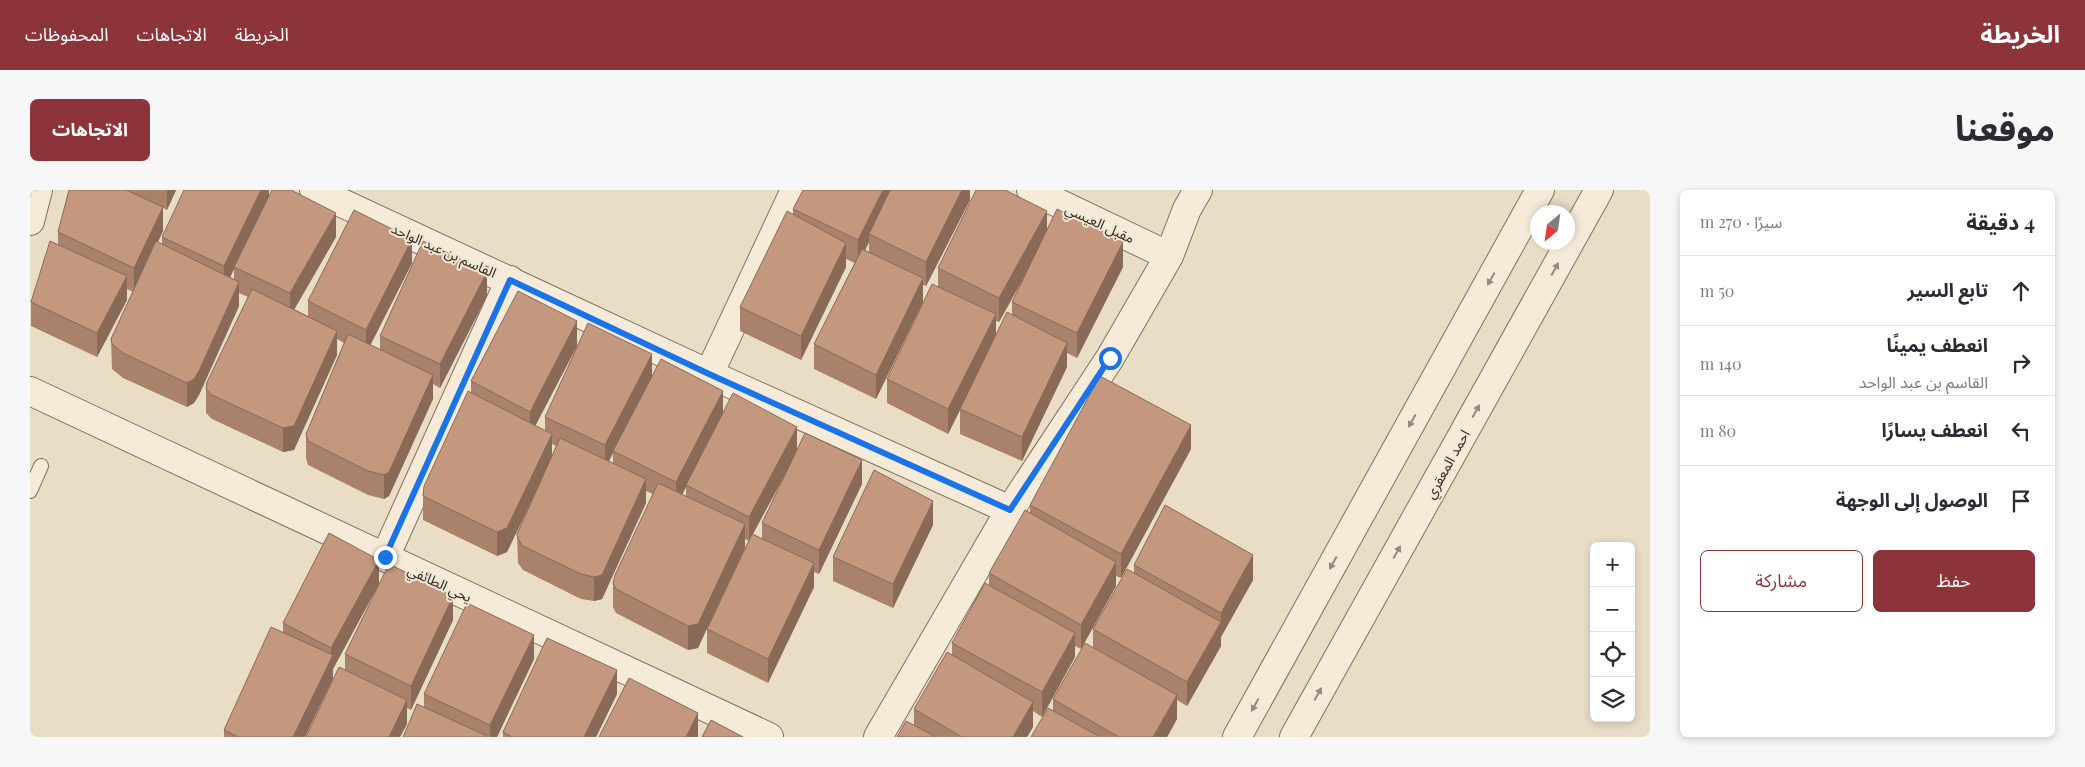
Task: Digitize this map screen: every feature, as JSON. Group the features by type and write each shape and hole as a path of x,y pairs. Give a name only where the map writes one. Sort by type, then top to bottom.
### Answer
{"street":[{"path":"30,222 38,190"},
{"name":"القاسم بن عبد الواحد","path":"314,190 351,198 510,280 709,374 1010,510"},
{"path":"709,374 795,190"},
{"name":"مقبل العيسي","path":"1031,190 1170,256"},
{"path":"878,737 1010,510 1110,358 1170,256 1187,209 1198,190"},
{"path":"1237,737 1540,190"},
{"name":"احمد المعقري","path":"1294,737 1599,190"},
{"path":"385,557 510,280"},
{"name":"يحي الطائفي","path":"30,390 769,737"}],"lane":[{"path":"30,491 41,466"}],"building":[{"path":"69,190 126,190 163,207 134,268 58,232"},
{"path":"184,190 261,190 224,266 162,237"},
{"path":"272,190 291,190 336,213 290,293 234,267"},
{"path":"803,190 883,190 858,240 793,209"},
{"path":"890,190 962,190 926,262 869,234"},
{"path":"976,190 1005,190 1047,211 999,298 938,268"},
{"path":"1057,209 1123,242 1077,333 1012,302"},
{"path":"354,210 412,239 366,330 308,301"},
{"path":"787,211 846,243 801,336 740,307"},
{"path":"50,241 127,276 97,333 31,302"},
{"path":"156,241 239,282 199,371 194,379 187,383 123,353 112,344 111,339"},
{"path":"423,241 487,272 440,364 380,336"},
{"path":"862,249 923,278 876,375 814,344"},
{"path":"932,284 996,314 948,409 887,379"},
{"path":"252,289 337,331 294,426 283,428 212,395 206,389 207,382"},
{"path":"518,291 577,321 530,412 471,381"},
{"path":"1007,312 1067,343 1022,437 960,409"},
{"path":"588,323 652,354 605,445 545,417"},
{"path":"348,334 433,375 389,472 384,475 368,471 308,441 306,434"},
{"path":"661,359 723,391 676,482 613,451"},
{"path":"1100,376 1191,425 1121,554 1030,505"},
{"path":"468,391 552,434 507,528 497,532 423,496 424,486"},
{"path":"733,393 797,427 749,517 686,485"},
{"path":"805,433 862,460 819,550 762,523"},
{"path":"560,438 646,479 602,575 594,577 581,574 523,546 518,539 517,534"},
{"path":"874,470 933,501 893,584 833,557"},
{"path":"658,483 745,524 698,624 688,626 616,589 613,583"},
{"path":"1165,505 1253,555 1221,613 1134,565"},
{"path":"1025,510 1116,562 1081,625 989,573"},
{"path":"329,533 379,560 331,648 283,623"},
{"path":"752,534 814,563 768,659 707,629"},
{"path":"389,564 453,596 411,686 345,654"},
{"path":"1127,569 1221,622 1187,682 1093,629"},
{"path":"985,583 1075,633 1042,692 952,643"},
{"path":"467,603 534,635 490,725 424,694"},
{"path":"271,627 333,655 293,737 238,737 224,730"},
{"path":"547,638 617,670 584,737 512,737 503,732"},
{"path":"1085,643 1177,695 1153,737 1119,737 1053,699"},
{"path":"947,652 1033,702 1013,737 962,737 914,709"},
{"path":"339,667 407,700 389,737 306,737"},
{"path":"629,678 698,713 686,737 599,737"},
{"path":"417,704 487,736 487,737 403,737"},
{"path":"1048,708 1100,737 1031,737"},
{"path":"711,720 743,737 702,737"},
{"path":"906,721 936,737 897,737"}],"route":[{"path":"385,557 510,280 709,374 1010,510 1110,358"}]}
